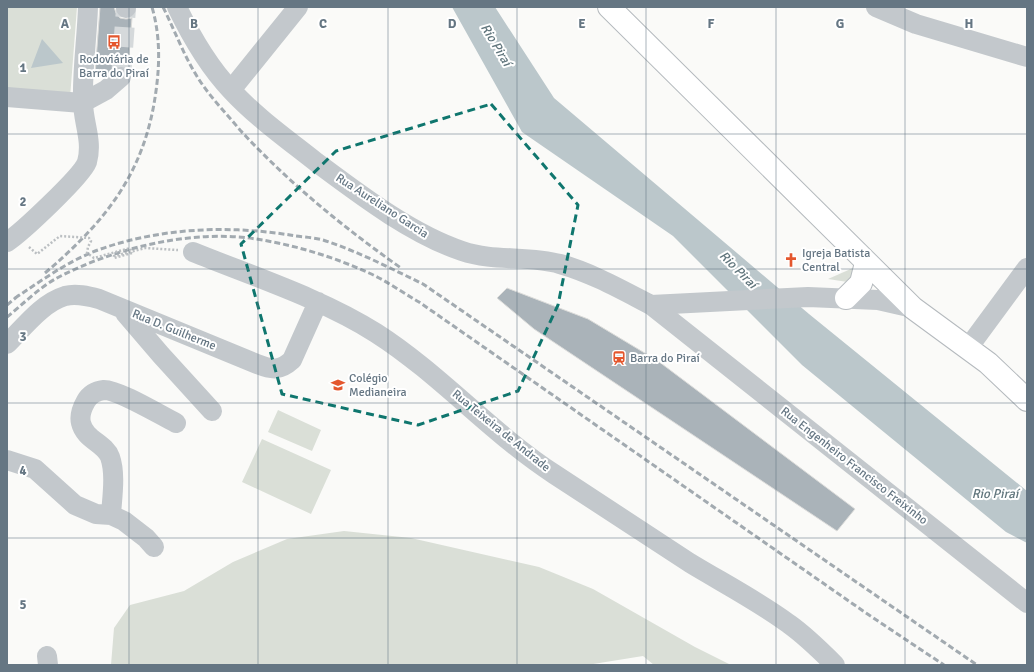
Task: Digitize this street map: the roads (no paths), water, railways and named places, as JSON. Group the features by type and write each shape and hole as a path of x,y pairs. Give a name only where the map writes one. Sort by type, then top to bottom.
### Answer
{"main road":[{"path":"609,7 913,308 988,363 1027,400"},
{"path":"846,298 861,283 866,263"}],"street":[{"path":"7,242 80,174 86,163 89,136 82,103 88,7"},
{"name":"Rua Aureliano Garcia","path":"176,7 193,38 231,90 271,128 353,190 423,234 462,252 486,257 530,259 560,264 589,275 651,305"},
{"path":"231,90 298,7"},
{"path":"876,7 916,24 1027,57"},
{"path":"7,97 82,103 106,90 121,77"},
{"name":"Rua Teixeira de Andrade","path":"193,252 318,302 357,321 378,334 449,389 512,443 546,469 689,562 788,623 835,665"},
{"path":"968,348 1027,268"},
{"name":"Rua D. Guilherme","path":"7,344 40,311 54,301 66,296 80,295 99,298 123,310 273,370 285,366 292,360 318,302"},
{"path":"651,305 701,301 808,297 878,300 913,308"},
{"path":"682,329 701,301"},
{"name":"Rua Engenheiro Francisco Freixinho","path":"651,305 1027,603"},
{"path":"123,310 161,355 212,411"},
{"path":"111,515 111,462 106,450 91,439 82,427 81,409 87,399 91,394 97,391 111,391 176,423"},
{"path":"7,460 35,470 75,505 96,514 111,515 132,526 154,547"}],"water":[{"name":"Rio Piraí","path":"452,7 495,7 554,98 809,314 1027,491 1027,543 1006,532 802,365 673,236 522,132"},
{"path":"42,39 63,63 31,68"}],"tunnel":[{"path":"121,77 126,8"}],"railway":[{"path":"45,273 67,254 104,214 132,171 143,147 151,120 158,70 158,38 152,7"},
{"path":"163,7 198,78 240,130 317,204 358,237 401,268"},
{"path":"15,298 76,260 98,250 145,237 193,230 242,230 315,238 336,244 423,284 977,665"},
{"path":"7,317 44,286 79,267 128,250 180,239 206,237 256,239 300,248 356,267 389,283 419,302 866,613 944,665"},
{"path":"7,305 19,295"}],"place":[{"name":"Rodoviária de Barra do Piraí","path":"114,42"},
{"name":"Igreja Batista Central","path":"791,260"},
{"name":"Barra do Piraí","path":"619,358"},
{"name":"Colégio Medianeira","path":"338,385"}]}
